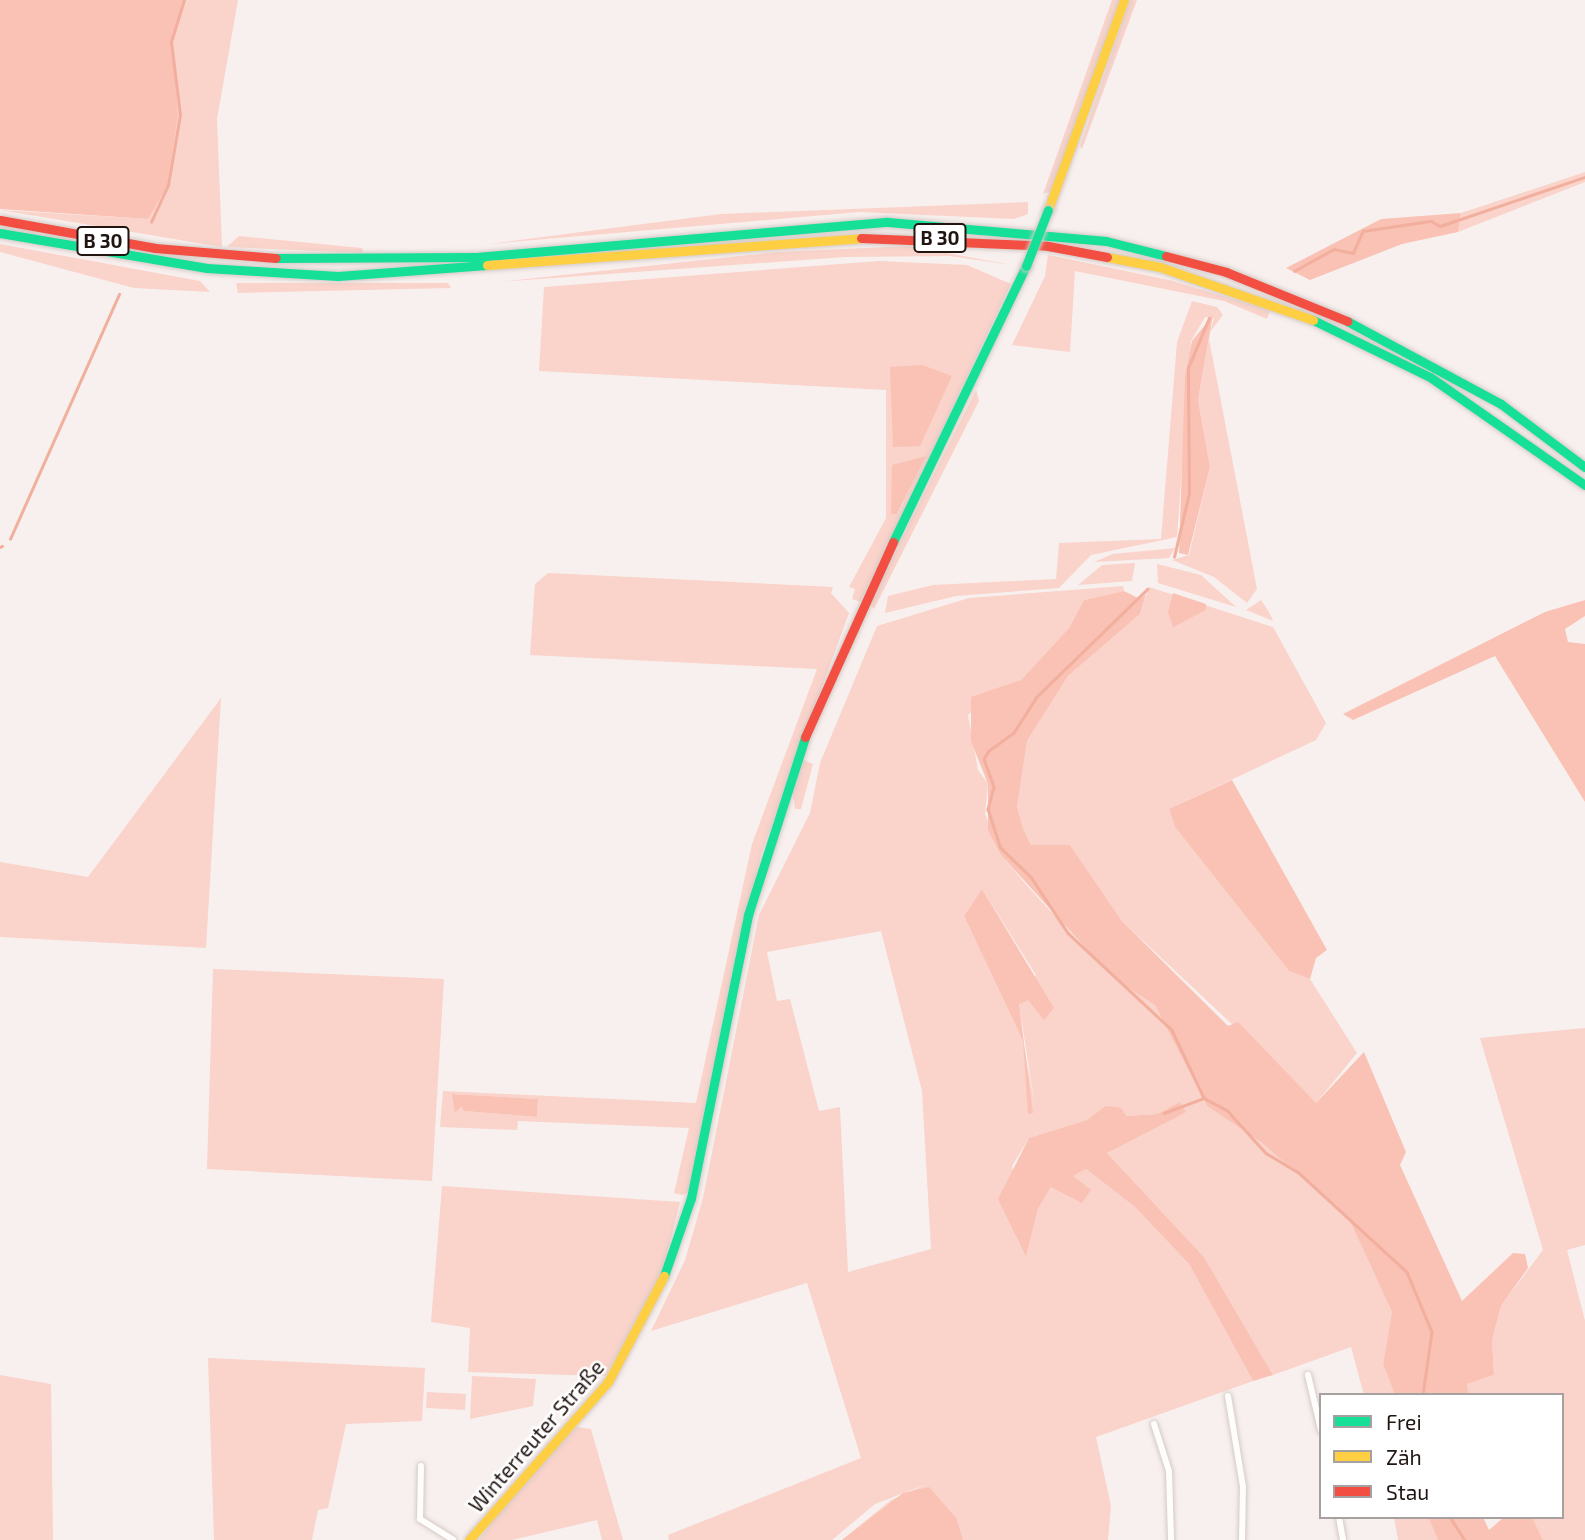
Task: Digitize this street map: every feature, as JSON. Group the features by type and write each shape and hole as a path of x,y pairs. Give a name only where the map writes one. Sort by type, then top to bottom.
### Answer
{"main road":[{"name":"Winterreuter Straße","path":"469,1540 623,1360 656,1299 691,1198 748,915 790,776 835,664 1026,266 1125,0"},
{"name":"B 30","path":"0,220 238,258 403,261 888,222 1106,241 1226,272 1382,335 1501,404 1585,467"},
{"name":"B 30","path":"0,233 207,268 407,275 889,236 1082,251 1218,283 1371,346 1487,412 1585,485"}],"street":[{"path":"1308,1375 1319,1422"},
{"path":"1227,1396 1243,1487 1242,1540"},
{"path":"1154,1424 1170,1471 1171,1540"},
{"path":"421,1466 420,1519 453,1540"},
{"path":"1339,1519 1343,1540"}],"shaded area":[{"path":"0,0 184,0 173,39 178,114 167,186 148,219 0,209"},
{"path":"184,0 238,0 217,119 222,247 0,210 148,219 178,114 173,39"},
{"path":"1112,0 1121,0 1052,191 1043,194"},
{"path":"1130,0 1137,0 1082,149 1080,146"},
{"path":"1585,172 1585,182 1458,232 1461,213"},
{"path":"1028,202 1028,214 1014,219 859,212 489,244 721,214"},
{"path":"1461,213 1458,232 1402,244 1310,280 1286,268 1381,219"},
{"path":"239,236 362,248 363,253 227,247"},
{"path":"0,244 200,281 210,292 134,288 0,252"},
{"path":"909,246 1012,265 950,256 845,257 499,282 777,252"},
{"path":"1048,255 1169,280 1270,310 1267,319 1224,301 1075,271 1070,352 1012,345 1045,276"},
{"path":"879,261 967,265 1011,284 861,602 852,599 855,589 849,587 886,518 886,390 539,371 544,287","holes":["925,456 898,513 891,514 894,491"]},
{"path":"236,283 448,283 451,288 238,293"},
{"path":"1192,301 1217,307 1223,315 1210,332 1214,318 1205,317 1191,341 1177,537 1091,555 1059,588 956,596 885,613 888,596 933,585 1056,579 1059,543 1161,539 1177,342"},
{"path":"1213,315 1198,400 1210,467 1188,555 1179,553 1185,377 1192,341"},
{"path":"1209,339 1257,589 1247,603 1214,577 1172,560 1189,555 1210,467 1198,400"},
{"path":"922,365 952,376 920,446 893,447 890,367"},
{"path":"976,390 979,401 874,609 869,604"},
{"path":"926,456 897,514 891,514 892,465"},
{"path":"1175,548 1169,558 1094,562 1113,554"},
{"path":"1135,563 1132,581 1078,585 1102,565"},
{"path":"1157,564 1201,575 1236,607 1158,583"},
{"path":"548,573 833,587 831,593 849,613 761,854 689,1192 682,1195 674,1193 689,1128 518,1121 517,1130 440,1127 443,1091 696,1103 752,844 817,669 530,655 535,584","holes":["453,1094 538,1099 537,1117 465,1111"]},
{"path":"1123,586 1124,591 1084,600 1069,628 1021,680 989,695 968,715 978,770 988,784 985,814 1001,855 1029,888 1112,977 1155,1004 1207,1106 1262,1143 1349,1219 1392,1312 1383,1364 1394,1393 1363,1393 1351,1347 1273,1375 1204,1257 1107,1153 1180,1102 1157,1114 1125,1116 1105,1106 1087,1120 1029,1138 1012,1166 1026,1255 1038,1209 1051,1187 1086,1169 1135,1207 1189,1264 1253,1381 1096,1437 1111,1506 1108,1540 842,1540 891,1500 927,1484 875,1504 832,1540 669,1540 668,1535 861,1458 807,1283 651,1331 685,1260 703,1198 759,915 810,813 820,763 877,626 969,598","holes":["982,889 1036,975 1019,1004 1035,1107 1023,1041 964,916","881,931 922,1091 931,1249 848,1272 840,1107 819,1111 790,999 777,1001 767,952"]},
{"path":"1149,587 1273,627 1326,723 1316,740 1169,809 1175,827 1289,971 1310,979 1357,1053 1316,1103 1122,921 1070,845 1031,845 1024,831 1017,807 1027,741 1068,676 1140,614"},
{"path":"1124,591 1140,599 1146,594 1140,614 1068,676 1027,741 1017,807 1024,831 1031,845 1070,845 1122,921 1228,1026 1238,1022 1316,1103 1364,1052 1406,1152 1400,1165 1462,1301 1513,1253 1525,1254 1528,1268 1501,1306 1492,1340 1494,1375 1467,1384 1469,1393 1394,1393 1383,1364 1392,1312 1349,1219 1262,1143 1207,1106 1155,1005 1112,977 1001,855 988,830 988,784 971,741 971,697 1021,680 1069,628 1084,600"},
{"path":"1173,593 1206,604 1206,610 1173,627 1168,612"},
{"path":"1261,600 1269,612 1273,621 1246,610"},
{"path":"1585,600 1585,616 1565,629 1568,642 1585,644 1585,802 1495,656 1353,720 1343,714 1545,612"},
{"path":"221,698 206,948 0,937 0,862 88,877"},
{"path":"799,758 813,764 801,809 795,809 791,781"},
{"path":"1232,780 1327,950 1316,958 1310,979 1289,971 1175,827 1169,809"},
{"path":"982,889 1054,1008 1044,1020 1028,1000 1019,1004 1033,1113 1028,1114 1023,1041 964,916"},
{"path":"213,969 444,979 432,1181 207,1169"},
{"path":"1585,1028 1585,1245 1567,1250 1585,1321 1585,1540 1543,1540 1533,1519 1564,1519 1564,1393 1469,1393 1467,1384 1494,1375 1492,1340 1501,1306 1543,1250 1480,1038"},
{"path":"452,1094 538,1099 537,1117 464,1111 461,1106 455,1113"},
{"path":"1180,1102 1186,1112 1107,1153 1204,1257 1273,1375 1253,1381 1189,1264 1135,1207 1086,1169 1073,1176 1091,1190 1082,1203 1051,1187 1038,1209 1026,1256 998,1199 1029,1138 1087,1120 1105,1106 1121,1108 1126,1116 1157,1114"},
{"path":"442,1186 680,1202 659,1285 605,1376 468,1372 470,1328 431,1322"},
{"path":"208,1358 425,1368 422,1421 346,1424 328,1508 318,1510 312,1540 214,1540"},
{"path":"0,1375 51,1384 53,1540 0,1540"},
{"path":"472,1376 536,1379 533,1406 470,1419"},
{"path":"427,1392 466,1394 465,1410 426,1408"},
{"path":"577,1427 591,1429 623,1540 602,1540 597,1520 512,1540 479,1540 528,1474"},
{"path":"929,1487 956,1518 963,1540 842,1540 903,1493"},
{"path":"1394,1519 1429,1519 1438,1540 1398,1540"},
{"path":"1429,1519 1484,1519 1489,1530 1502,1519 1533,1519 1543,1540 1438,1540"}],"waterway":[{"path":"151,222 168,185 180,115 171,42 184,0"},
{"path":"1294,271 1334,249 1353,253 1363,231 1431,221 1440,226 1585,177"},
{"path":"10,539 119,294"},
{"path":"1174,557 1189,493 1188,368 1209,318"},
{"path":"1148,589 1037,697 1014,733 989,751 984,759 994,787 988,809 1000,847 1031,877 1068,933 1172,1030 1204,1098"},
{"path":"1164,1113 1204,1098 1227,1110 1266,1153 1298,1172 1407,1272 1432,1332 1423,1393"},
{"path":"1451,1519 1465,1540"}],"traffic: fast":[{"path":"1026,266 1048,210"},
{"path":"276,258 476,257 888,222 1106,241 1166,256"},
{"path":"0,233 207,268 338,276 487,265"},
{"path":"893,542 1026,266"},
{"path":"1313,320 1430,377 1585,485"},
{"path":"1347,321 1501,404 1585,467"},
{"path":"664,1276 691,1198 748,915 805,737"}],"traffic: slow":[{"path":"1048,210 1124,0"},
{"path":"487,265 861,238"},
{"path":"1107,257 1160,267 1313,320"},
{"path":"469,1540 608,1382 664,1276"}],"traffic: jam":[{"path":"0,220 155,248 276,258"},
{"path":"861,238 1048,246 1107,257"},
{"path":"1166,256 1226,272 1347,321"},
{"path":"805,737 893,542"}]}
